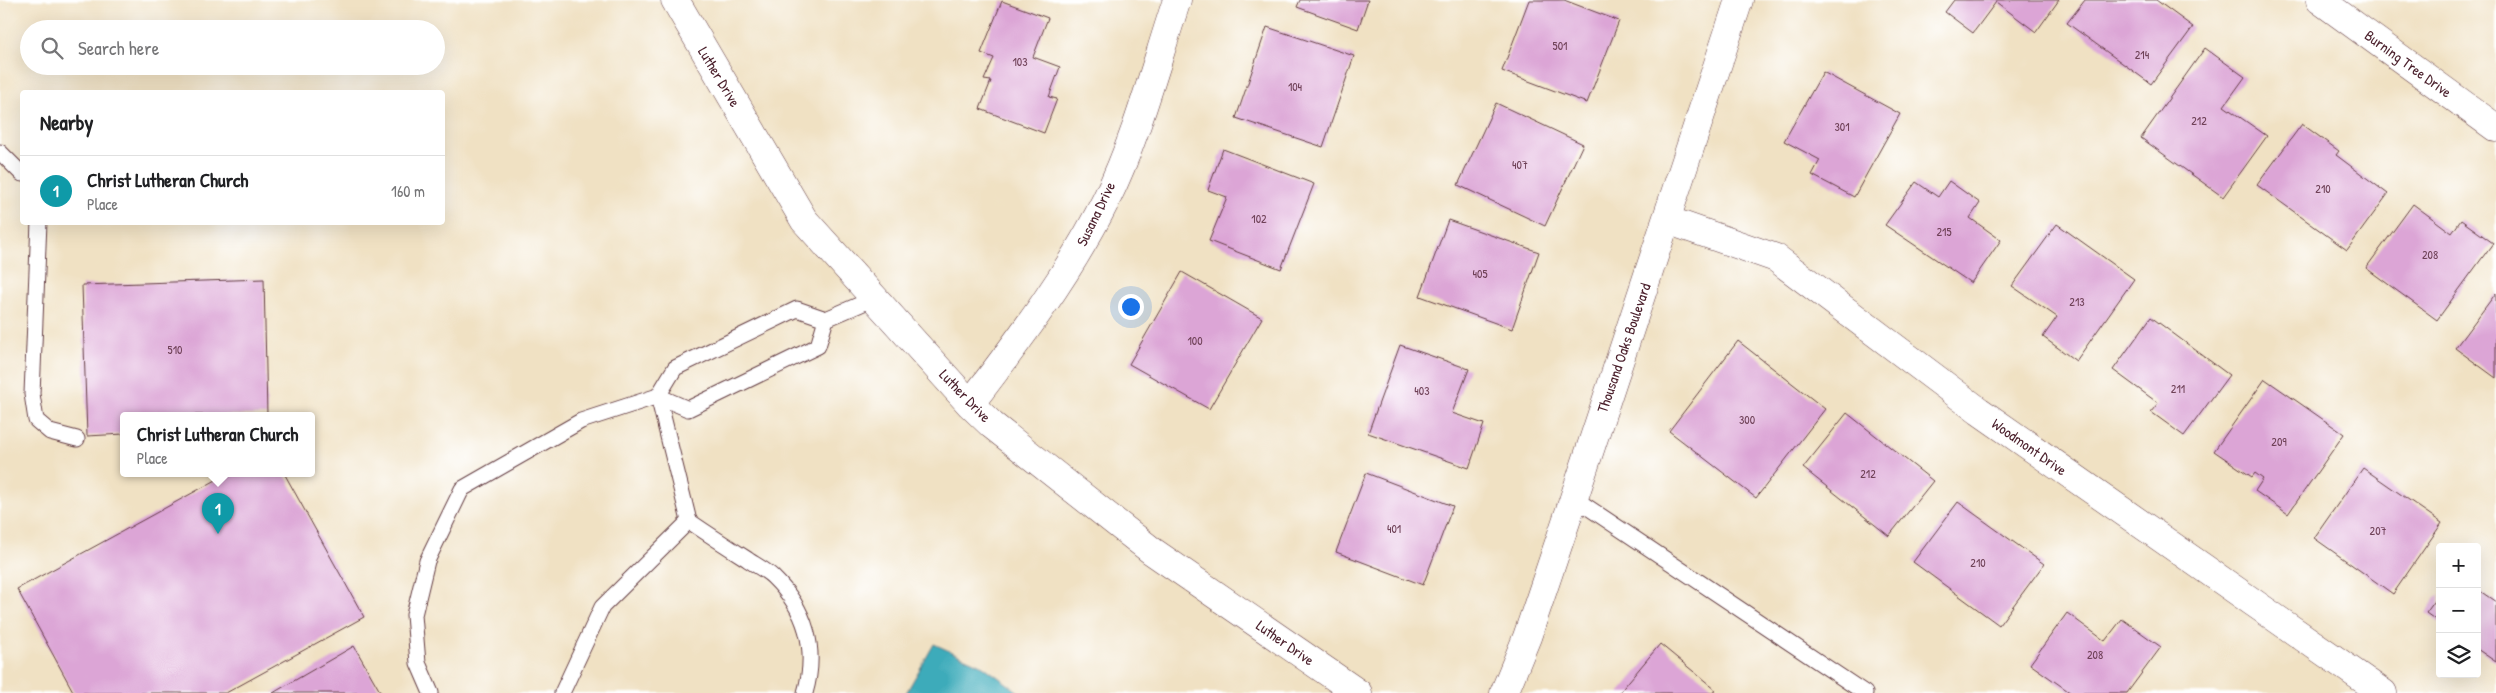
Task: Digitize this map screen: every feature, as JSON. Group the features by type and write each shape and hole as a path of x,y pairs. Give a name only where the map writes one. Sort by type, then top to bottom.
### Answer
{"street":[{"name":"Luther Drive","path":"675,0 804,220 970,404 992,425 1152,552 1358,693"},
{"name":"Susana Drive","path":"970,404 1025,333 1065,274 1106,198 1135,126 1177,0"},
{"name":"Thousand Oaks Boulevard","path":"1504,693 1526,637 1574,498 1739,0"},
{"name":"Burning Tree Drive","path":"2320,0 2496,128"},
{"name":"Woodmont Drive","path":"1667,220 1776,258 1979,412 2382,693"}],"lane":[{"path":"0,152 20,172"},
{"path":"39,225 32,394 36,420 50,432 77,438"},
{"path":"431,693 418,663 414,615 427,561 462,489 581,421 658,396 675,368 797,309 826,319 875,298"},
{"path":"658,396 688,409 818,346 826,319"},
{"path":"658,396 689,521 772,576 791,598 806,624 810,647 809,678 805,693"},
{"path":"1574,498 1865,693"},
{"path":"562,693 602,607 689,521"}],"water":[{"path":"934,644 983,666 1020,693 906,693"}],"building":[{"path":"1300,0 1368,0 1358,29 1297,7"},
{"path":"1529,0 1564,0 1619,21 1587,103 1502,71"},
{"path":"1954,0 2059,0 2036,32 1996,2 1973,33 1945,12"},
{"path":"2085,0 2156,0 2193,27 2151,84 2067,23"},
{"path":"1002,1 1048,18 1033,57 1060,67 1049,97 1057,99 1044,133 980,109 991,81 984,80 994,58 981,53"},
{"path":"1267,27 1354,56 1323,147 1236,118"},
{"path":"2205,48 2245,77 2224,106 2267,136 2223,197 2141,138"},
{"path":"1823,72 1900,114 1854,197 1812,175 1820,160 1784,141"},
{"path":"1496,103 1583,144 1545,226 1458,185"},
{"path":"2302,124 2339,151 2336,155 2388,194 2347,250 2257,185"},
{"path":"1223,149 1314,184 1281,269 1209,241 1227,197 1208,190"},
{"path":"1949,181 1980,203 1970,218 2001,240 1971,283 1885,225 1916,182 1938,197"},
{"path":"2413,204 2452,233 2461,220 2493,243 2437,320 2366,268"},
{"path":"1448,220 1539,252 1512,329 1420,296"},
{"path":"2057,224 2134,279 2076,361 2043,337 2057,317 2012,286"},
{"path":"1182,272 1262,318 1209,409 1129,364"},
{"path":"264,279 267,412 120,412 120,434 87,436 82,285"},
{"path":"2496,293 2496,378 2455,348"},
{"path":"2151,317 2229,375 2184,436 2151,412 2158,403 2113,370"},
{"path":"1738,341 1825,409 1756,498 1669,431"},
{"path":"1400,345 1469,369 1452,413 1484,424 1469,468 1368,433"},
{"path":"2265,379 2344,434 2288,514 2255,491 2263,479 2255,473 2252,477 2214,451"},
{"path":"1847,413 1933,481 1889,536 1803,468"},
{"path":"2363,468 2442,523 2393,594 2314,538"},
{"path":"1366,473 1453,506 1423,585 1336,552"},
{"path":"217,477 286,477 364,617 226,693 74,693 17,589 218,479"},
{"path":"1958,502 2044,564 1999,625 1913,562"},
{"path":"2481,592 2496,602 2496,662 2481,652"},
{"path":"2436,599 2436,620 2426,613"},
{"path":"2067,613 2105,641 2122,619 2161,647 2127,693 2071,693 2030,664"},
{"path":"1660,644 1716,690 1714,693 1619,693"},
{"path":"354,646 381,693 273,693"}],"place":[{"name":"Christ Lutheran Church","path":"218,534"}]}
